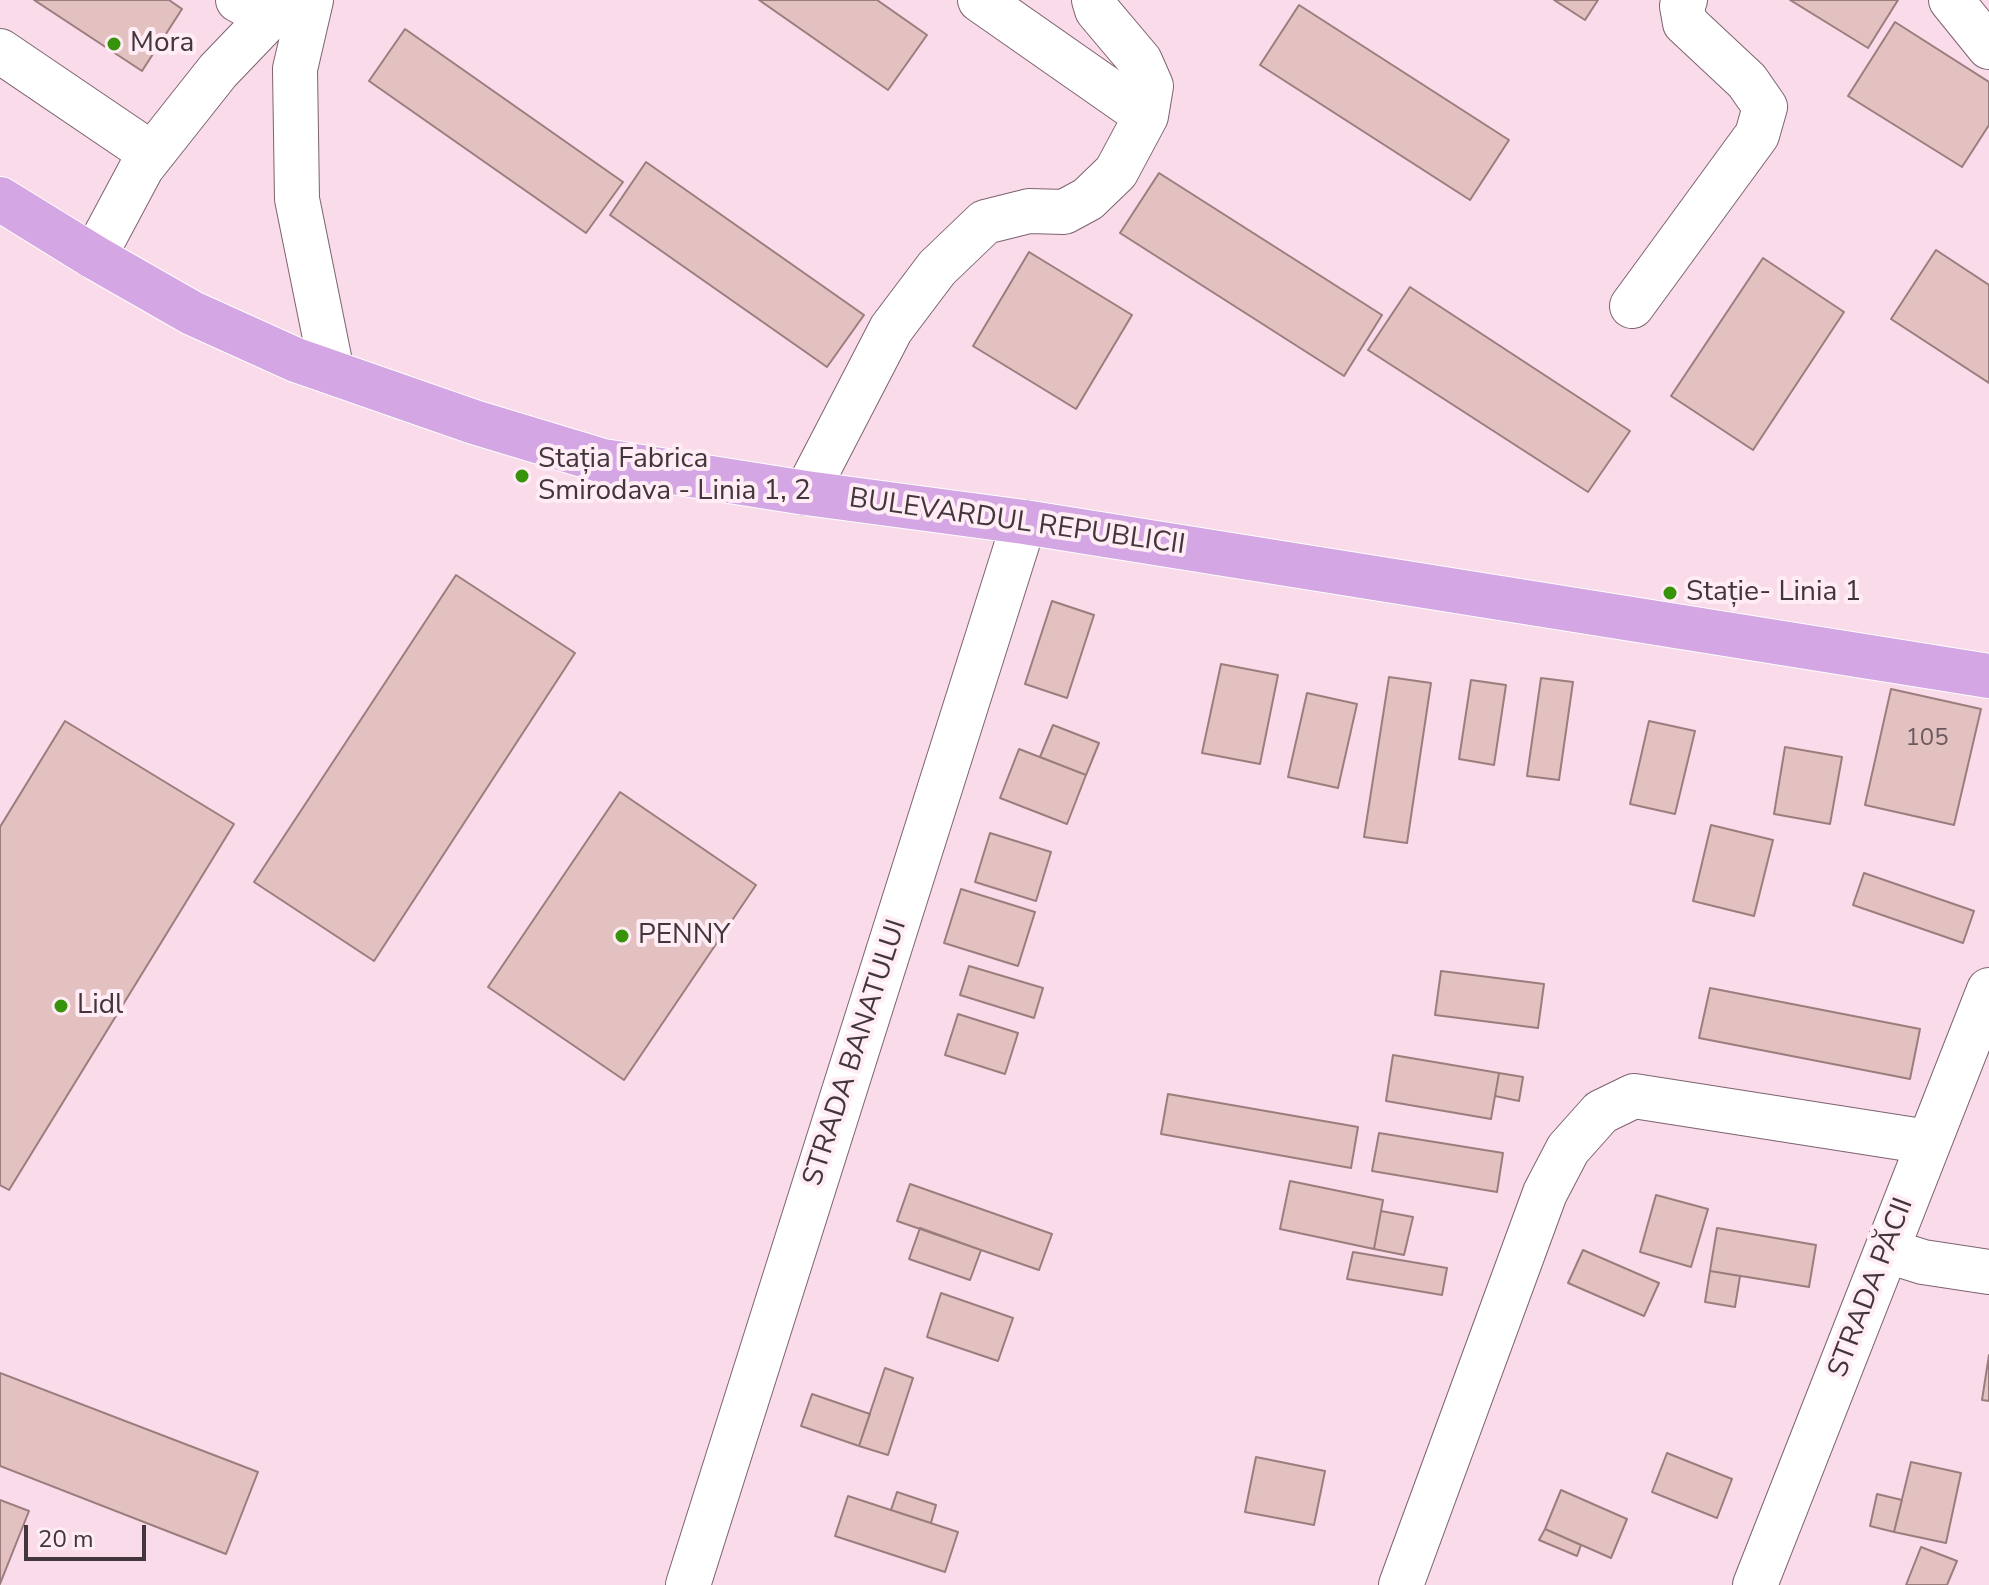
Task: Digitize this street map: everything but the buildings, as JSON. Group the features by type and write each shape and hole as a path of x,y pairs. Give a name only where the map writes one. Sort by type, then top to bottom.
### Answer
{"main road":[{"name":"BULEVARDUL REPUBLICII","path":"0,199 192,313 296,360 474,422 603,461 806,493 1024,522 1989,676"}],"street":[{"path":"311,0 295,69 297,199 332,372"},
{"path":"980,0 1146,116"},
{"path":"806,493 891,329 937,268 985,222 1029,211 1064,212 1088,199 1116,172 1146,116 1151,86 1140,61 1097,10 1094,0"},
{"path":"1632,306 1757,135 1765,107 1747,81 1685,23 1682,6 1685,0"},
{"path":"1951,0 1989,47"},
{"path":"94,257 142,167 265,6"},
{"path":"0,51 152,154"},
{"name":"STRADA BANATULUI","path":"688,1585 1024,522"},
{"name":"STRADA PĂCII","path":"1755,1585 1989,990"},
{"path":"1401,1585 1545,1193 1568,1149 1601,1112 1634,1096 1928,1142"},
{"path":"1888,1251 1923,1262 1989,1272"}],"place":[{"name":"Mora","path":"114,44"},
{"name":"Stația Fabrica Smirodava - Linia 1, 2","path":"522,476"},
{"name":"Stație- Linia 1","path":"1670,593"},
{"name":"PENNY","path":"622,936"},
{"name":"Lidl","path":"61,1006"}]}
